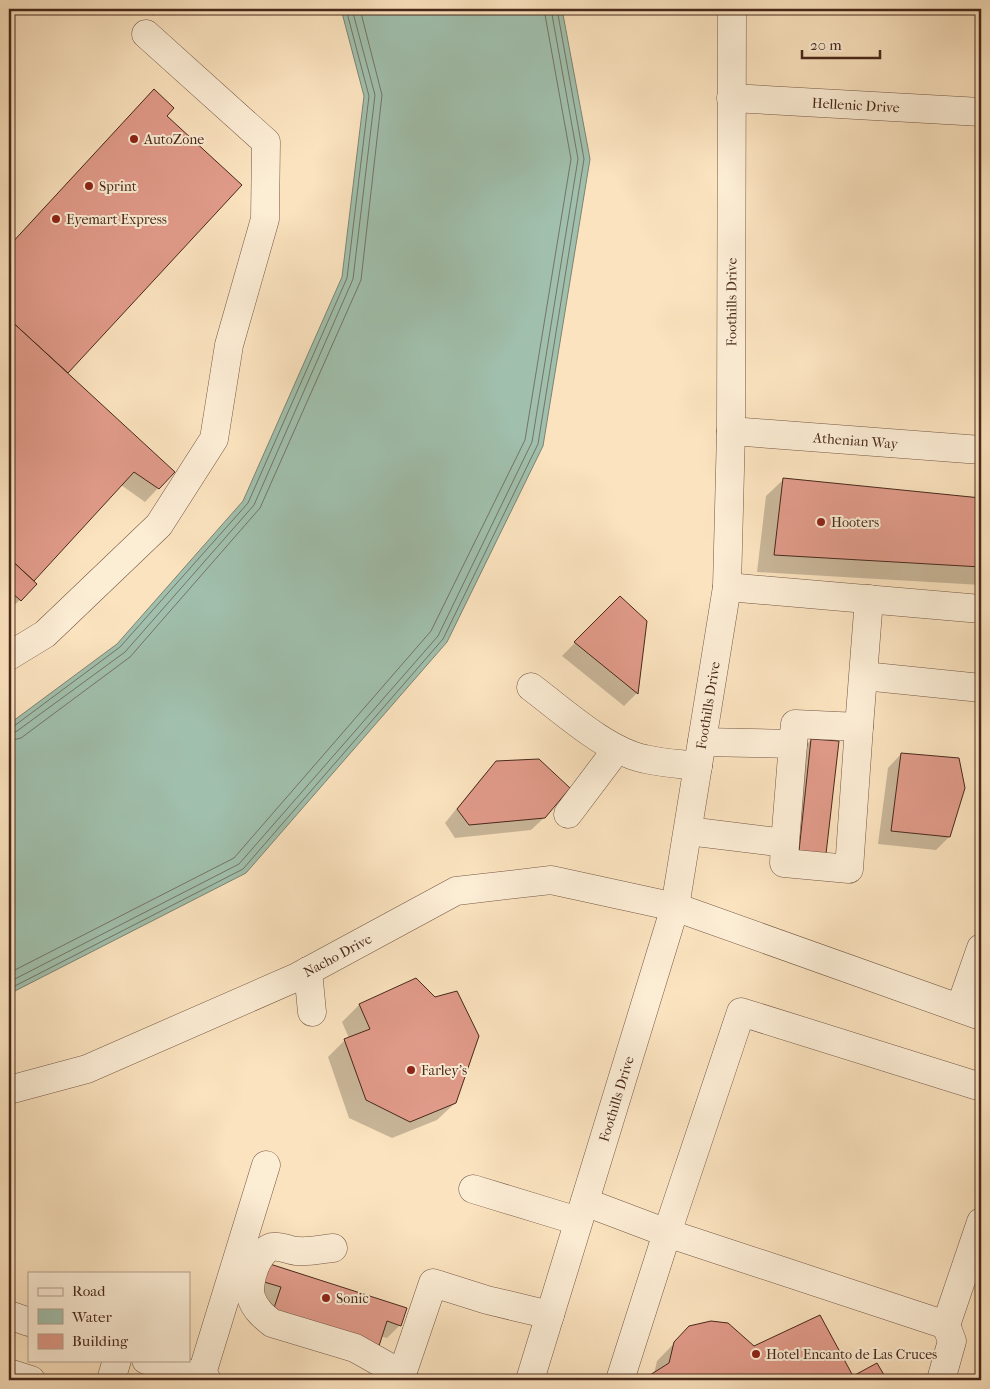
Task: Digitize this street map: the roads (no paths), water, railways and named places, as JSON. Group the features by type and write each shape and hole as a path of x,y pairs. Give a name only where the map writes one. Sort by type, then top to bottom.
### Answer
{"street":[{"name":"Foothills Drive","path":"530,1380 675,907 727,587 731,431 732,9"},
{"path":"9,656 45,634 159,525 214,439 229,345 265,219 266,142 146,34"},
{"name":"Hellenic Drive","path":"731,98 981,112"},
{"name":"Athenian Way","path":"731,431 981,450"},
{"path":"727,587 981,610"},
{"path":"859,727 795,724 784,863 849,869 869,599"},
{"path":"864,676 981,688"},
{"path":"531,687 597,737 617,749 643,759 793,744"},
{"path":"568,814 617,749"},
{"path":"688,831 785,843"},
{"name":"Nacho Drive","path":"9,1090 87,1069 308,971 456,891 551,880 675,907 970,1012"},
{"path":"970,1012 981,948"},
{"path":"308,971 312,1012"},
{"path":"620,1380 741,1012 981,1087"},
{"path":"152,1362 203,1380 266,1165"},
{"path":"474,1189 582,1212 667,1233 946,1325"},
{"path":"941,1380 952,1341 946,1325 981,1222"},
{"path":"333,1248 298,1251 280,1246 270,1247 262,1253 251,1281 250,1294 255,1306 272,1324 356,1348 401,1378 433,1283 487,1300 550,1315"},
{"path":"9,1315 28,1322"},
{"path":"111,1380 116,1362"},
{"path":"9,1373 31,1380"}],"water":[{"path":"341,9 562,9 590,159 543,446 447,642 246,873 9,994 9,724 117,644 243,501 342,277 364,96"}],"place":[{"name":"AutoZone","path":"134,139"},
{"name":"Sprint","path":"89,186"},
{"name":"Eyemart Express","path":"56,219"},
{"name":"Hooters","path":"821,522"},
{"name":"Farley's","path":"411,1070"},
{"name":"Sonic","path":"326,1298"},
{"name":"Hotel Encanto de Las Cruces","path":"756,1354"}]}
